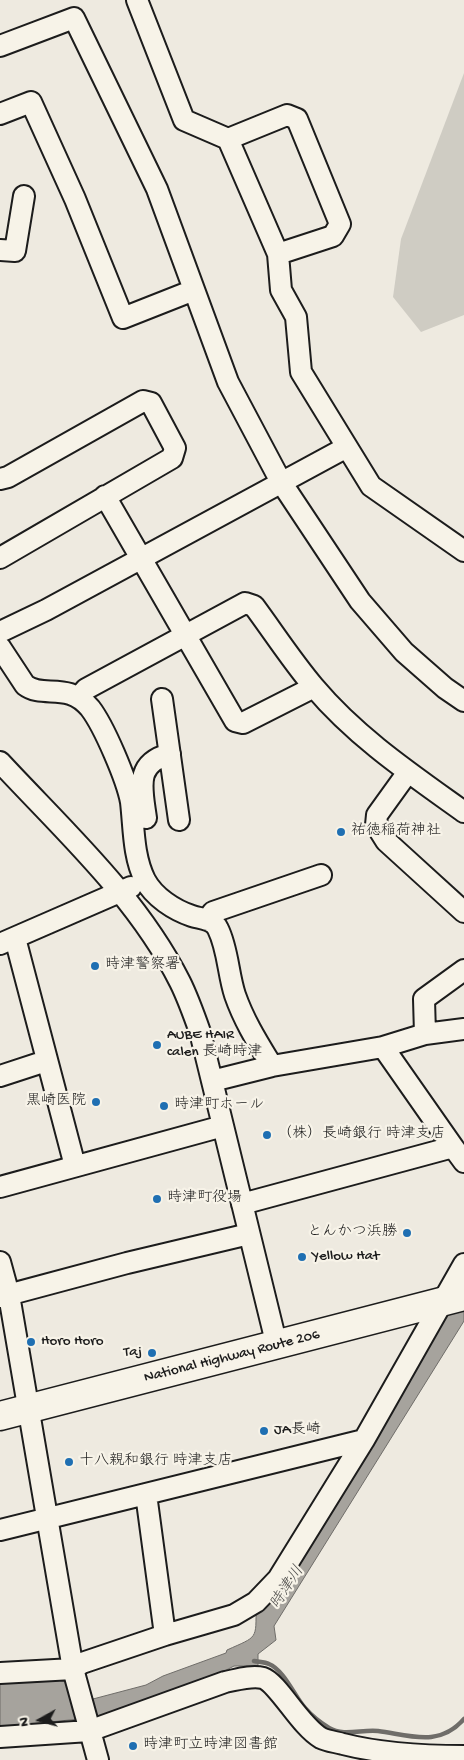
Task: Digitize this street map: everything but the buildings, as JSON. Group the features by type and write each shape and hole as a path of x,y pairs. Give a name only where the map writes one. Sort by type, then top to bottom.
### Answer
{"highway":[{"name":"National Highway Route 206","path":"0,1416 450,1300"}],"street":[{"path":"137,0 184,120 228,139 278,254 281,290 296,317 301,372 371,486 464,550"},
{"path":"0,46 74,18 157,189 236,397 281,482 360,601 404,652 444,688 464,701"},
{"path":"0,114 31,102 75,200 123,318 194,290"},
{"path":"228,139 287,115 297,119 340,224 333,236 278,254"},
{"path":"0,250 15,252 24,196"},
{"path":"0,479 8,477 143,401 150,403 175,448 172,458 0,558"},
{"path":"0,632 46,610 140,557 348,448"},
{"path":"105,496 235,721 243,723 314,686"},
{"path":"79,697 86,689 245,603 254,606 314,686 362,735 408,772 464,812"},
{"path":"0,646 24,685 30,690 62,691 79,697 90,709 118,763 130,799 138,864 145,881 161,900 191,916 208,920 218,928 235,995 249,1028 272,1066"},
{"path":"162,699 179,820"},
{"path":"133,825 146,823 143,794 145,771 151,761 170,754"},
{"path":"0,762 120,891 154,938 180,983 200,1032 277,1346"},
{"path":"408,772 377,815 376,826 386,841 464,912"},
{"path":"208,920 213,912 321,875"},
{"path":"76,1166 46,1060 8,941 145,881"},
{"path":"425,1034 424,999 464,970"},
{"path":"212,1081 272,1066 383,1047 425,1034 464,1029"},
{"path":"242,1204 458,1154 383,1047"},
{"path":"0,1076 46,1060"},
{"path":"0,1187 223,1126"},
{"path":"5,1296 127,1263 249,1234"},
{"path":"0,1262 28,1409 73,1668 98,1760"},
{"path":"0,1673 73,1668 82,1663 164,1635 234,1615 256,1602 278,1579 364,1440 450,1300 464,1264"},
{"path":"0,1530 364,1440"},
{"path":"146,1494 164,1635"},
{"path":"0,1737 88,1728 225,1682 247,1678 263,1678 272,1685 302,1723 322,1739 365,1754 394,1753 464,1756"}],"shaded area":[{"path":"464,73 464,315 421,332 393,297 401,239"}],"water":[{"name":"時津川","path":"464,1277 464,1321 274,1626 276,1640 258,1654 258,1666 234,1666 205,1681 99,1717 0,1727 0,1680 62,1676 93,1699 146,1685 163,1676 226,1653 227,1650 250,1639 256,1626 256,1607"}],"waterway":[{"path":"254,1661 267,1663 280,1672 307,1711 335,1731 378,1731 412,1737 434,1737 444,1734 464,1719"}],"place":[{"name":"祐徳稲荷神社","path":"341,832"},
{"name":"時津警察署","path":"95,966"},
{"name":"AUBE HAIR calen 長崎時津","path":"157,1045"},
{"name":"黒崎医院","path":"96,1102"},
{"name":"時津町ホール","path":"164,1106"},
{"name":"（株）長崎銀行 時津支店","path":"267,1135"},
{"name":"時津町役場","path":"157,1199"},
{"name":"とんかつ浜勝","path":"407,1233"},
{"name":"Yellow Hat","path":"302,1257"},
{"name":"Horo Horo","path":"31,1342"},
{"name":"Taj","path":"152,1353"},
{"name":"JA長崎","path":"264,1431"},
{"name":"十八親和銀行 時津支店","path":"69,1462"},
{"name":"時津町立時津図書館","path":"133,1746"}]}
